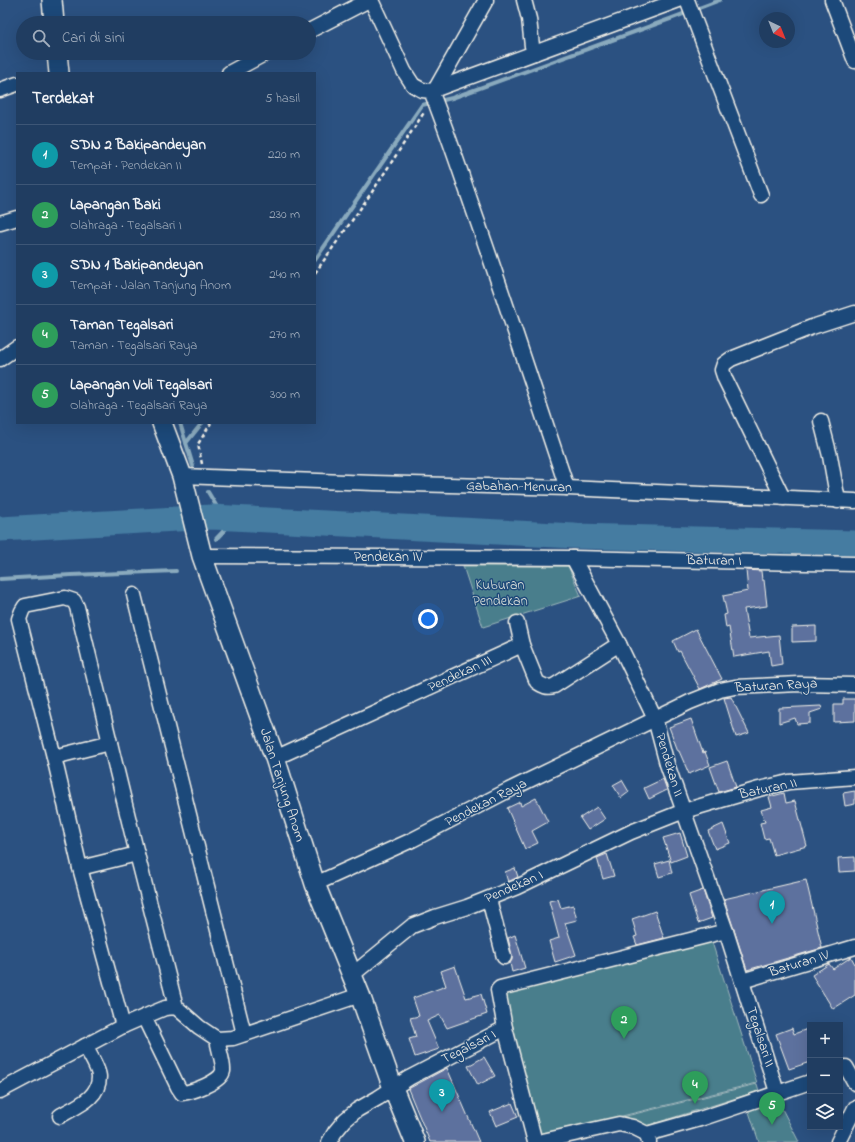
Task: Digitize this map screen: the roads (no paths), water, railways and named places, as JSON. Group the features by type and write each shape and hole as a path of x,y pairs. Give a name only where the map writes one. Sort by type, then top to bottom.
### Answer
{"main road":[{"path":"52,0 53,16"},
{"path":"57,60 57,72"},
{"name":"Jalan Tanjung Anom","path":"162,424 182,476 200,549 275,758 315,884 360,994 393,1088 415,1142"}],"street":[{"path":"316,27 370,0 413,85 434,98 497,278 567,488"},
{"path":"434,98 486,0"},
{"path":"524,0 530,19 532,46 535,53"},
{"path":"434,98 535,53 679,0"},
{"path":"687,0 761,195"},
{"path":"832,0 855,62"},
{"path":"234,72 247,69 258,60"},
{"path":"0,90 16,84"},
{"path":"0,223 16,218"},
{"path":"783,498 725,379 722,370 724,364 731,359 812,327 855,313"},
{"path":"0,359 16,348"},
{"path":"821,421 830,456 838,501"},
{"name":"Gabahan-Menuran","path":"182,476 567,488 855,501"},
{"name":"Pendekan IV","path":"200,549 573,558"},
{"name":"Baturan I","path":"573,558 855,564"},
{"name":"Pendekan II","path":"573,558 619,644 655,719 667,764 726,931 742,982"},
{"path":"134,595 244,1034"},
{"path":"122,1026 80,868 19,619 25,606 65,598 74,601 78,608 176,1007 199,1027 217,1039 233,1038 360,994"},
{"path":"517,623 522,645 537,682 549,687 554,686 619,644"},
{"name":"Pendekan III","path":"275,758 522,645"},
{"name":"Baturan Raya","path":"655,719 690,702 720,690 735,687 799,684 855,685"},
{"name":"Pendekan Raya","path":"315,884 412,840 509,790 655,719"},
{"path":"54,757 110,743"},
{"name":"Baturan II","path":"684,811 758,789 789,782 855,777"},
{"name":"Pendekan I","path":"352,976 412,926 434,917 489,899 518,887 631,832 684,811"},
{"path":"80,868 138,854"},
{"path":"489,899 504,957"},
{"path":"505,1028 498,990 502,986 726,931"},
{"name":"Baturan IV","path":"742,982 855,947"},
{"name":"Tegalsari II","path":"742,982 777,1092"},
{"path":"0,1091 122,1026 166,1008 176,1007"},
{"path":"144,1017 182,1093 211,1084 221,1076 223,1070 217,1039"},
{"name":"Tegalsari I","path":"329,1142 335,1132 351,1114 409,1078 505,1028 535,1142"},
{"path":"60,1116 92,1096 96,1091 100,1076 85,1046"},
{"path":"847,1065 855,1083"},
{"path":"538,1142 618,1124 633,1127 648,1138 777,1092 807,1083"},
{"path":"838,1142 855,1108"}],"waterway":[{"path":"316,259 422,105 452,98 720,0"},
{"path":"180,424 193,466"},
{"path":"186,443 201,424"},
{"path":"208,492 223,517"},
{"path":"0,529 212,517 575,536 855,543"},
{"path":"216,539 236,518"},
{"path":"0,579 176,571"}],"place":[{"name":"SDN 2 Bakipandeyan","path":"772,924"},
{"name":"Lapangan Baki","path":"624,1039"},
{"name":"Taman Tegalsari","path":"695,1104"},
{"name":"SDN 1 Bakipandeyan","path":"442,1112"},
{"name":"Lapangan Voli Tegalsari","path":"772,1125"}],"park label":[{"name":"Kuburan Pendekan","path":"500,594"}]}
